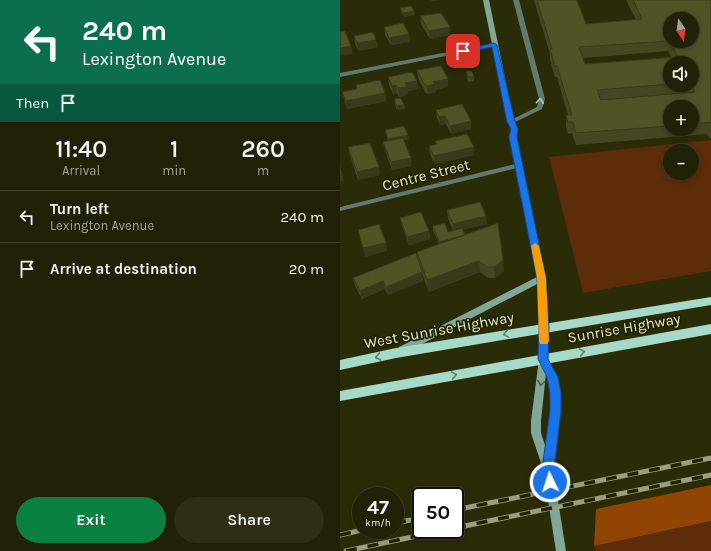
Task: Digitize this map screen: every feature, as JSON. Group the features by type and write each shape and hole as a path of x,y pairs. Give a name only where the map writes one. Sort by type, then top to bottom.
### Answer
{"highway":[{"name":"Sunrise Highway","path":"544,328 711,300"},
{"name":"West Sunrise Highway","path":"340,365 396,353 544,328"},
{"name":"Sunrise Highway","path":"543,359 709,330"},
{"path":"340,396 543,359"}],"main road":[{"path":"486,0 494,45 511,122 514,129 513,137 541,278 544,328 543,359 536,433 548,469 561,551"},
{"path":"396,353 541,278"},
{"path":"543,359 552,377 556,411 548,469"}],"street":[{"path":"511,122 540,108 542,99 516,0"},
{"path":"340,76 494,45"},
{"name":"Centre Street","path":"340,209 519,165"}],"shaded area":[{"path":"711,140 711,271 583,293 549,157 663,145 663,180 699,180 699,144 673,144"},
{"path":"711,485 711,521 594,546 596,509"},
{"path":"711,521 711,551 596,551 594,546"}],"building":[{"path":"537,0 577,0 586,24 642,19 633,0 711,0 711,124 710,122 699,123 699,100 663,100 663,127 576,133 573,122 568,122 566,115 572,115 557,66 555,66 550,49 552,49","holes":["663,12 699,12 699,48 674,48 678,56 699,56 699,92 601,100 597,90 663,85 663,58 585,64 579,47 663,41"]},
{"path":"411,6 414,11 403,13 400,8"},
{"path":"441,13 450,27 429,31 420,16"},
{"path":"403,23 409,34 389,38 384,27"},
{"path":"345,31 351,46 340,48 340,32"},
{"path":"373,32 376,40 357,43 354,36"},
{"path":"441,66 448,79 433,82 435,84 427,86 424,84 417,70"},
{"path":"466,71 472,71 474,77 468,77"},
{"path":"412,72 417,81 405,83 407,87 398,88 396,85 392,86 388,77"},
{"path":"380,80 385,93 346,101 342,92 357,89 356,85"},
{"path":"401,98 404,105 397,106 394,99"},
{"path":"462,104 471,121 450,126 445,116 439,117 436,110"},
{"path":"404,126 408,135 388,139 385,130"},
{"path":"467,134 474,147 434,156 429,146 437,144 435,141"},
{"path":"403,138 411,158 391,162 383,142"},
{"path":"370,143 379,167 357,172 348,147"},
{"path":"480,202 486,216 453,224 447,210"},
{"path":"421,212 429,231 407,237 400,218"},
{"path":"445,223 448,232 462,228 465,235 439,242 433,226"},
{"path":"498,223 503,260 494,267 487,267 479,261 427,280 417,252"},
{"path":"379,224 386,243 363,248 358,230"},
{"path":"416,253 422,272 386,287 383,281 360,291 353,278"}],"railway":[{"path":"464,508 711,458"},
{"path":"464,526 711,475"},
{"path":"404,521 412,520"},
{"path":"340,535 352,532"},
{"path":"346,551 412,537"}],"slow traffic":[{"path":"535,246 541,278 544,341"}],"route":[{"path":"463,51 494,45 511,122 514,129 513,137 541,278 544,328 543,359 552,377 555,393 556,411 548,469 550,482"}]}
